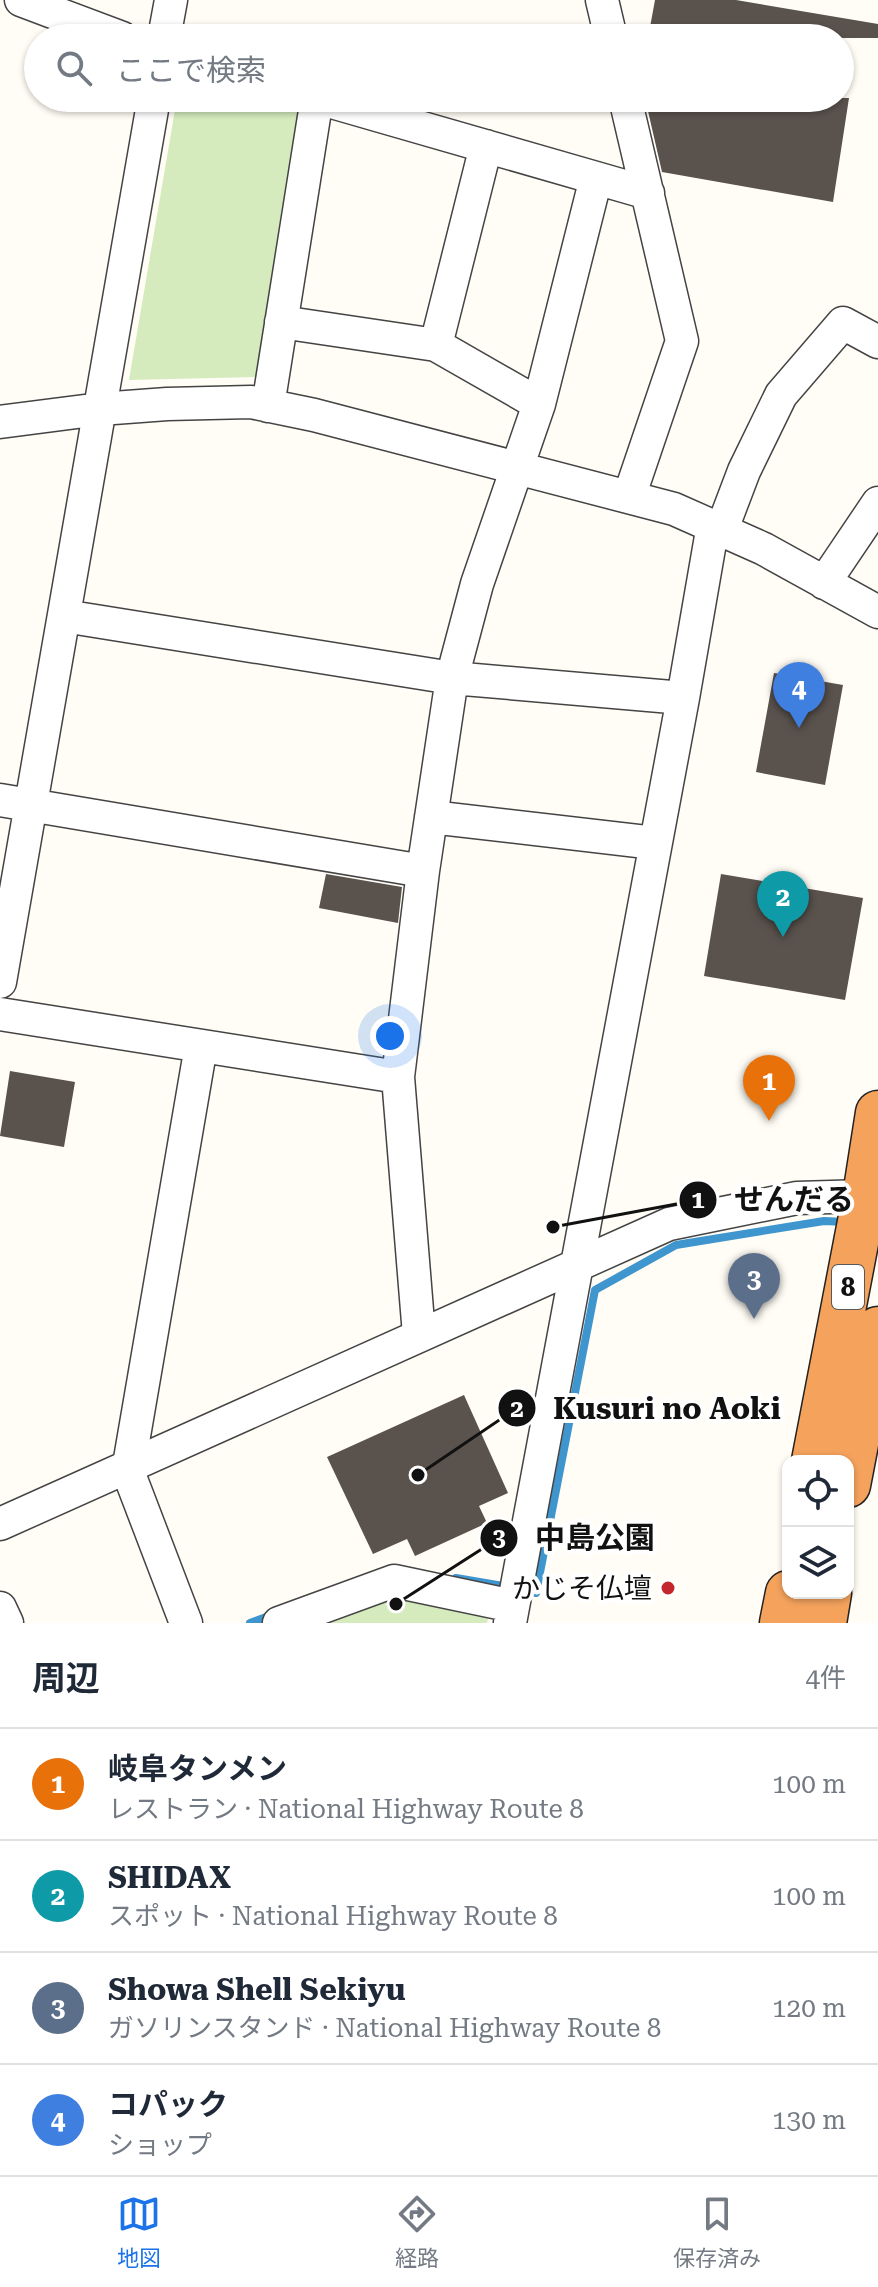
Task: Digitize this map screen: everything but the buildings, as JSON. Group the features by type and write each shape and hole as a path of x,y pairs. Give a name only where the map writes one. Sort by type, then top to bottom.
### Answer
{"highway":[{"name":"8","path":"815,1455 872,1197 878,1113"},
{"name":"8","path":"854,1455 878,1329"},
{"path":"782,1623 787,1599"},
{"path":"824,1623 828,1599"}],"street":[{"path":"21,0 85,24"},
{"path":"167,24 171,0"},
{"path":"602,0 608,24"},
{"path":"0,982 16,803 64,616 152,112"},
{"path":"268,406 316,112"},
{"path":"367,112 648,193"},
{"path":"628,112 682,341 629,497"},
{"path":"436,345 486,146"},
{"path":"419,1335 398,1077 423,871 452,678 477,584 539,404 596,178"},
{"path":"281,322 436,345 539,404"},
{"path":"279,1623 394,1581 511,1614 655,843 718,527 781,395 843,323 878,342"},
{"path":"0,422 100,409 251,402 314,415 674,509 764,549 878,612"},
{"path":"824,583 878,503"},
{"path":"64,616 452,678 683,698"},
{"path":"16,803 423,871"},
{"path":"431,817 655,843"},
{"path":"0,1014 398,1077"},
{"path":"186,1623 128,1466 201,1046"},
{"path":"0,1524 669,1224 797,1198 872,1197"},
{"path":"0,1608 7,1623"}],"green space":[{"path":"175,112 301,112 257,377 129,380"},
{"path":"390,1591 488,1618 487,1623 301,1623"}],"waterway":[{"path":"522,1590 536,1593 595,1290 676,1245 824,1221 845,1222"},
{"path":"456,1578 509,1587"},
{"path":"250,1623 274,1614"}],"place":[{"name":"コパック","path":"799,728"},
{"name":"SHIDAX","path":"783,937"},
{"name":"岐阜タンメン","path":"769,1121"},
{"name":"せんだる","path":"553,1227"},
{"name":"Showa Shell Sekiyu","path":"754,1319"},
{"name":"Kusuri no Aoki","path":"418,1475"},
{"name":"かじそ仏壇","path":"668,1588"},
{"name":"中島公園","path":"396,1604"}]}
